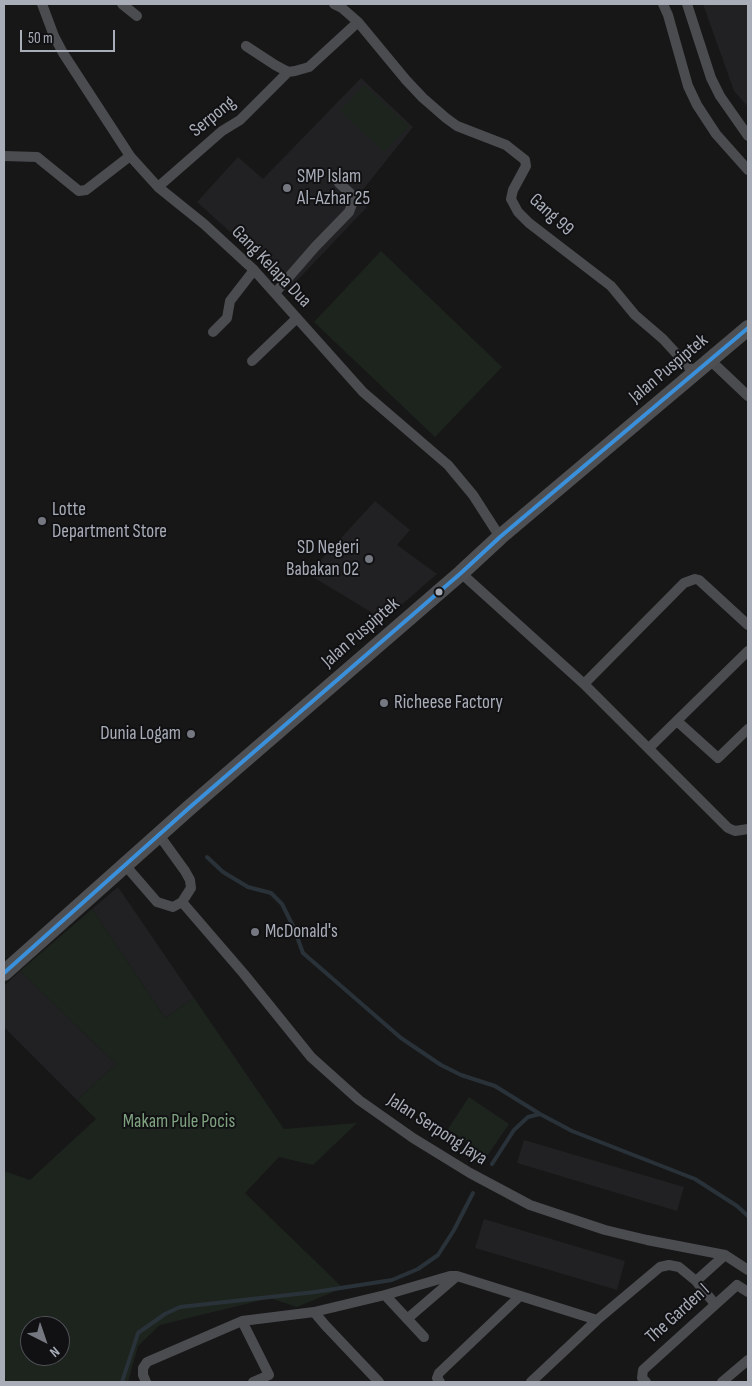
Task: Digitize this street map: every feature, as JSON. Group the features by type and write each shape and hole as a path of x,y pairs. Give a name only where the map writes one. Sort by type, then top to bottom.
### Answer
{"main road":[{"name":"Jalan Puspiptek","path":"4,973 500,537 748,328"}],"street":[{"name":"Gang Kelapa Dua","path":"42,4 54,36 63,53 130,156 158,187 204,224 254,270 363,392 448,465 473,495 500,537"},
{"path":"122,4 137,16"},
{"name":"Gang 99","path":"334,4 342,8 358,22 406,80 446,118 457,126 506,145 525,160 526,166 513,190 511,199 518,212 529,223 611,286 634,315 663,339 695,374"},
{"path":"663,4 668,15 688,86 697,105 716,134 748,170"},
{"path":"687,4 720,96 748,136"},
{"path":"246,46 288,72 309,67 358,22"},
{"name":"Serpong","path":"158,187 222,131 240,120 288,72"},
{"path":"4,156 37,156 79,191 86,190 130,156"},
{"path":"275,293 349,212 352,204 351,194 339,183"},
{"path":"213,332 227,318 230,301 254,270"},
{"path":"252,361 297,318"},
{"path":"710,360 748,396"},
{"path":"461,573 584,684 728,828 735,831 748,829"},
{"path":"584,684 684,583 695,579 699,580 748,625"},
{"path":"649,748 747,654"},
{"path":"677,721 718,758 748,729"},
{"path":"126,865 157,902 173,907 182,902 191,888 190,880 186,871 159,835"},
{"name":"Jalan Serpong Jaya","path":"182,902 244,974 311,1057 359,1100 422,1144 470,1173 530,1205 605,1230 725,1255 748,1270"},
{"path":"696,1281 725,1255"},
{"path":"531,1382 597,1320 660,1267 669,1265 679,1267 696,1281 715,1304"},
{"path":"146,1382 142,1368 147,1362 242,1320 314,1312 385,1295 450,1276 457,1276 597,1320"},
{"path":"407,1319 457,1276"},
{"name":"The Garden I","path":"646,1382 642,1378 643,1370 737,1284 748,1292"},
{"path":"385,1295 424,1337"},
{"path":"440,1382 438,1373 520,1296"},
{"path":"314,1312 379,1382"},
{"path":"242,1320 269,1375 253,1382"},
{"path":"722,1382 748,1360"}],"shaded area":[{"path":"703,4 748,4 748,107 734,91"},
{"name":"SMP Islam Al-Azhar 25","path":"361,78 413,127 357,197 367,207 291,287 197,202 238,157 263,179"},
{"name":"SD Negeri Babakan 02","path":"375,501 410,530 397,545 437,574 384,620 308,574"},
{"path":"118,887 194,998 165,1018 92,909"},
{"path":"20,971 116,1064 77,1100 4,1027 4,986"},
{"path":"524,1140 684,1187 677,1211 517,1163"},
{"path":"484,1219 625,1261 617,1290 475,1248"}],"green space":[{"path":"364,85 409,126 384,152 340,111"},
{"path":"381,251 502,367 435,437 314,322"},
{"name":"Makam Pule Pocis","path":"92,909 165,1018 194,998 284,1129 357,1123 313,1165 279,1157 245,1193 343,1288 297,1307 270,1298 160,1325 138,1346 128,1382 4,1382 4,1171 30,1180 96,1119 77,1100 116,1064 20,971"},
{"path":"469,1097 509,1124 487,1156 448,1129"}],"waterway":[{"path":"207,857 223,872 248,887 271,893 282,904 303,953 401,1038 441,1065 461,1075 495,1086 572,1131 695,1179 737,1206 748,1216"},
{"path":"492,1164 514,1130 528,1117 540,1114"},
{"path":"122,1382 138,1333 165,1314 180,1307 315,1292 392,1280 418,1269 438,1255 454,1230 473,1193"}],"transit line":[{"path":"4,973 189,808 461,573 500,537 748,328"}],"place":[{"name":"SMP Islam Al-Azhar 25","path":"287,188"},
{"name":"Lotte Department Store","path":"42,521"},
{"name":"SD Negeri Babakan 02","path":"369,559"},
{"name":"Richeese Factory","path":"384,703"},
{"name":"Dunia Logam","path":"191,734"},
{"name":"McDonald's","path":"255,932"}]}
